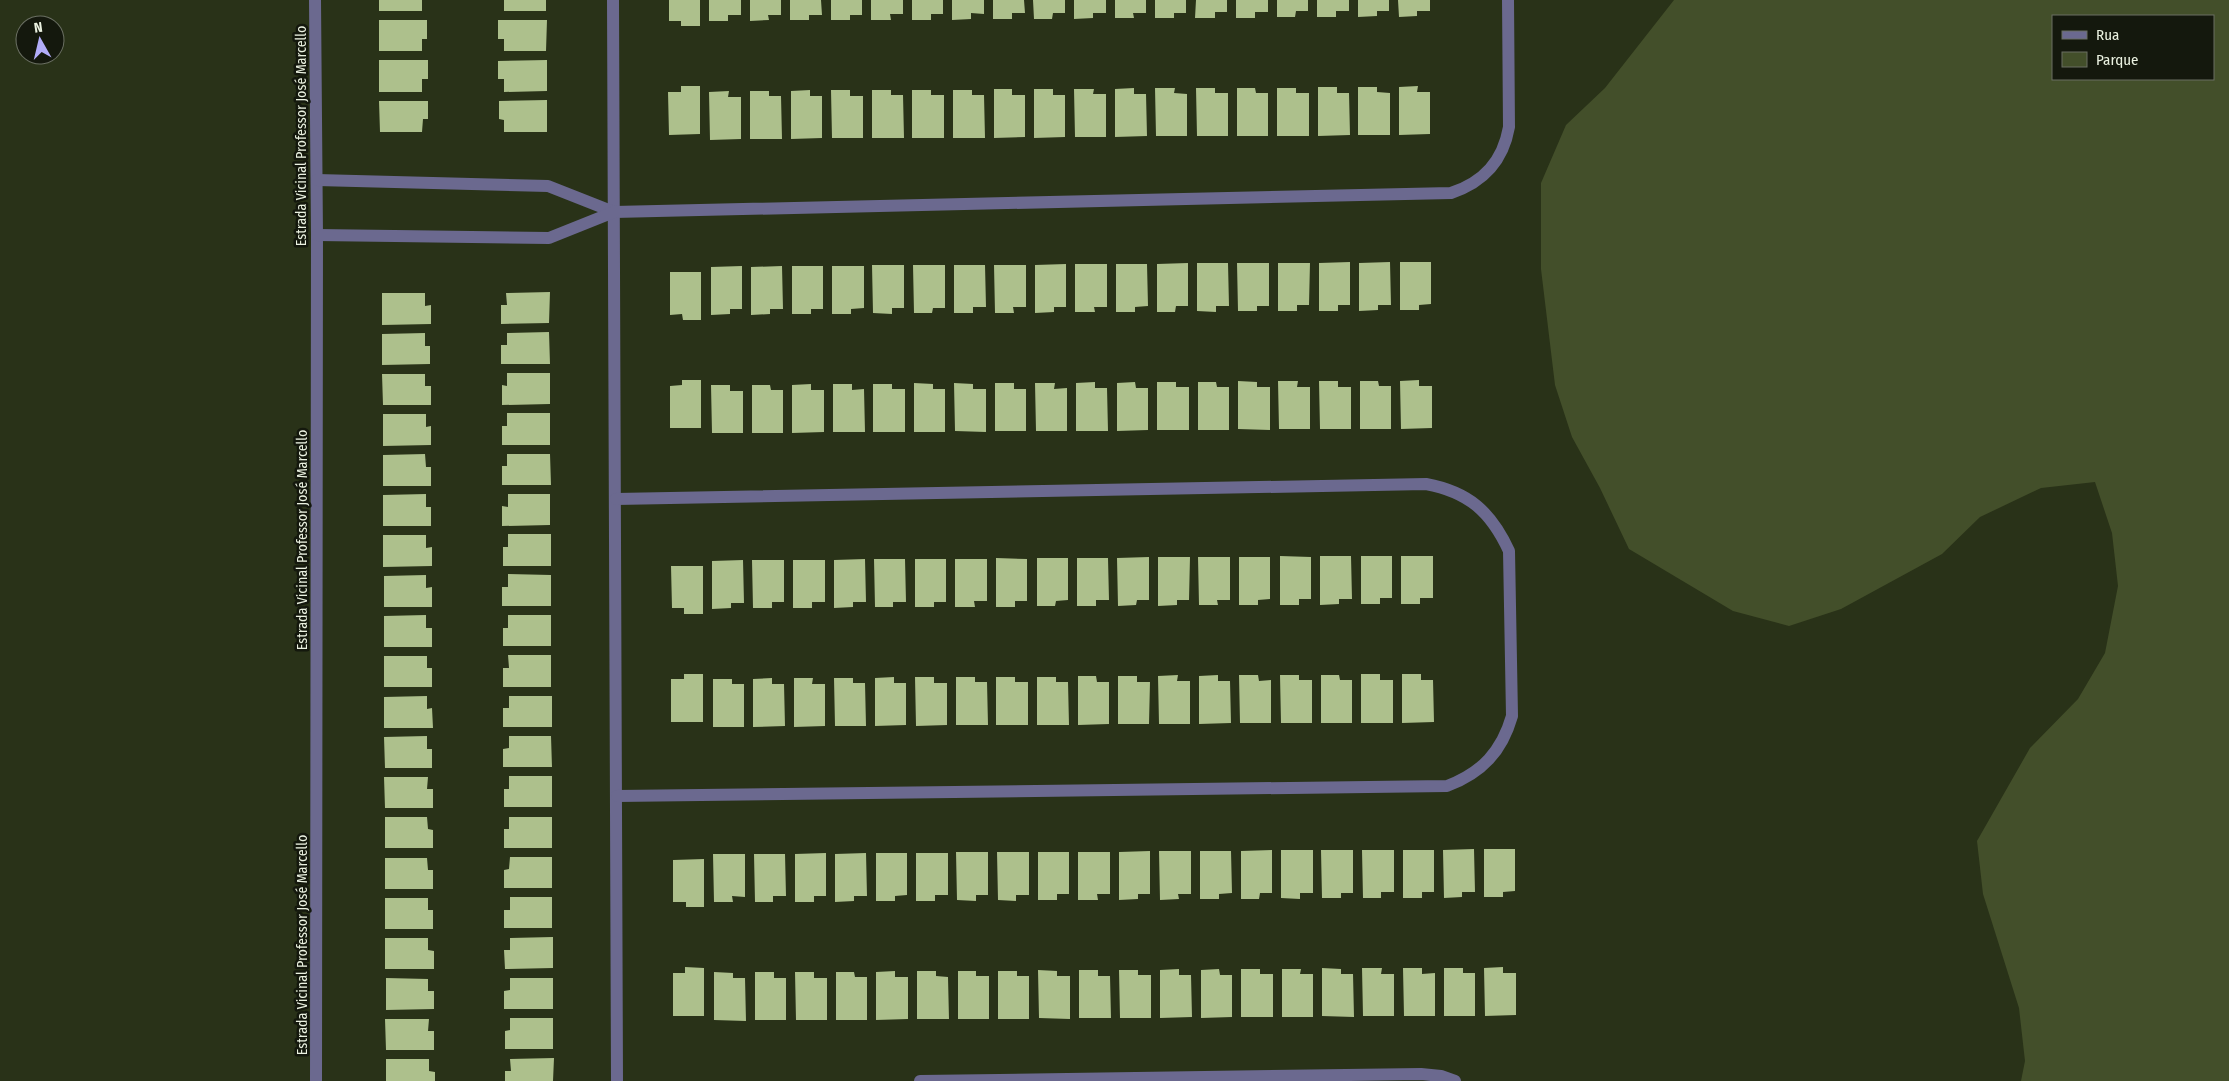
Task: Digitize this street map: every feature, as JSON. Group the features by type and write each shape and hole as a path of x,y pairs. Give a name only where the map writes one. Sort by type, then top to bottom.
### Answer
{"street":[{"name":"Estrada Vicinal Professor José Marcello","path":"315,0 317,235 316,1081"},
{"path":"612,0 616,499 617,1081"},
{"path":"317,235 549,238 614,212 1451,193 1466,188 1491,169 1506,142 1509,127 1508,0"},
{"path":"316,180 548,186 614,212"},
{"path":"616,499 1426,484 1443,488 1474,503 1489,516 1500,532 1508,551 1512,716 1507,733 1489,762 1476,773 1447,786 617,796"},
{"path":"920,1081 1421,1074 1441,1076 1456,1081"}],"green space":[{"path":"1674,0 2229,0 2229,1081 2021,1081 2025,1061 2019,1008 1983,894 1977,841 2030,748 2078,699 2105,653 2118,586 2112,533 2095,482 2041,488 1980,517 1942,554 1841,609 1789,626 1733,611 1629,549 1600,488 1572,437 1555,385 1541,269 1541,183 1566,125 1605,88"}],"building":[{"path":"379,0 422,0 422,11 379,11"},
{"path":"504,0 546,0 546,11 504,11"},
{"path":"669,0 700,0 700,26 681,26 681,21 669,21"},
{"path":"709,0 741,0 741,15 728,15 728,21 709,21"},
{"path":"750,0 781,0 781,15 768,15 769,20 750,21"},
{"path":"790,0 821,0 822,15 809,15 809,20 790,20"},
{"path":"831,0 862,0 862,15 850,15 850,20 831,20"},
{"path":"871,0 903,0 903,14 890,14 891,20 871,20"},
{"path":"912,0 943,0 943,14 931,14 931,20 912,20"},
{"path":"952,0 984,0 984,14 971,13 971,19 952,20"},
{"path":"993,0 1024,0 1025,13 1012,13 1012,19 993,19"},
{"path":"1033,0 1065,0 1065,13 1053,13 1052,19 1034,19"},
{"path":"1074,0 1106,0 1106,13 1093,13 1093,18 1074,19"},
{"path":"1115,0 1146,0 1146,13 1133,13 1134,18 1115,18"},
{"path":"1155,0 1186,0 1186,13 1174,13 1174,18 1155,18"},
{"path":"1196,0 1227,0 1227,12 1215,12 1215,18 1195,18"},
{"path":"1236,0 1268,0 1268,12 1255,12 1255,18 1236,18"},
{"path":"1277,0 1308,0 1308,11 1296,11 1295,17 1277,17"},
{"path":"1317,0 1349,0 1349,11 1336,11 1336,17 1317,17"},
{"path":"1358,0 1389,0 1389,11 1377,11 1377,16 1358,17"},
{"path":"1398,0 1430,0 1430,11 1417,11 1417,16 1399,17"},
{"path":"379,20 427,20 427,39 422,39 422,51 379,51"},
{"path":"498,20 547,20 546,51 504,51 504,39 498,39"},
{"path":"379,60 428,60 428,79 422,79 422,92 379,92"},
{"path":"547,60 547,91 504,92 504,79 498,79 498,61"},
{"path":"681,86 700,86 700,134 669,135 668,92 681,92"},
{"path":"1418,86 1417,92 1430,92 1430,134 1399,135 1399,87"},
{"path":"1318,87 1337,87 1337,93 1349,93 1350,135 1318,136"},
{"path":"1358,87 1377,87 1377,92 1390,93 1390,135 1358,135"},
{"path":"1134,88 1134,94 1146,94 1147,136 1115,137 1115,89"},
{"path":"1155,88 1175,88 1174,93 1187,94 1187,136 1156,136"},
{"path":"1196,88 1215,88 1215,93 1228,93 1228,136 1197,136"},
{"path":"1237,88 1255,88 1256,93 1268,93 1268,136 1237,136"},
{"path":"1277,88 1296,88 1296,93 1309,93 1309,136 1277,136"},
{"path":"994,89 1012,89 1012,95 1025,95 1025,137 994,138"},
{"path":"1034,89 1053,89 1053,95 1065,95 1065,137 1034,138"},
{"path":"1074,89 1094,89 1093,94 1106,94 1106,137 1075,137"},
{"path":"810,90 810,96 822,96 822,138 791,139 791,91"},
{"path":"831,90 850,90 850,96 863,96 863,138 832,138"},
{"path":"872,90 891,90 891,95 903,95 904,138 872,138"},
{"path":"912,90 931,90 931,95 944,95 944,138 912,138"},
{"path":"953,90 972,90 972,95 984,95 985,138 953,138"},
{"path":"729,91 728,97 741,97 741,139 710,140 709,92"},
{"path":"750,91 769,91 769,96 781,96 782,139 750,139"},
{"path":"547,100 547,132 504,132 504,120 499,119 499,101"},
{"path":"379,101 428,101 428,119 423,119 422,132 380,132"},
{"path":"1350,262 1350,305 1338,305 1338,311 1319,311 1319,263"},
{"path":"1390,262 1391,305 1378,305 1378,310 1359,311 1359,263"},
{"path":"1400,262 1431,262 1431,304 1419,305 1419,310 1400,310"},
{"path":"1188,263 1188,306 1176,306 1175,312 1157,312 1157,264"},
{"path":"1197,263 1228,263 1229,306 1216,306 1216,312 1197,311"},
{"path":"1237,263 1269,263 1269,306 1257,306 1257,311 1238,311"},
{"path":"1278,263 1310,263 1309,305 1297,305 1297,311 1278,311"},
{"path":"1066,264 1066,307 1054,307 1054,312 1035,313 1035,265"},
{"path":"1075,264 1107,264 1107,307 1094,307 1095,312 1075,312"},
{"path":"1116,264 1147,264 1148,306 1135,307 1135,312 1116,312"},
{"path":"872,265 904,265 904,308 892,308 892,314 873,313"},
{"path":"913,265 945,265 945,308 933,308 932,313 914,313"},
{"path":"954,265 985,265 986,307 973,307 973,313 954,313"},
{"path":"994,265 1026,265 1026,307 1013,307 1014,313 995,313"},
{"path":"742,266 742,309 730,309 730,314 711,315 711,267"},
{"path":"782,266 783,309 770,309 770,314 751,315 751,267"},
{"path":"792,266 823,266 823,309 811,309 811,314 792,314"},
{"path":"832,266 864,266 864,308 851,309 851,314 832,314"},
{"path":"670,272 701,272 701,320 683,320 682,314 670,315"},
{"path":"550,292 549,323 501,324 501,305 507,305 506,293"},
{"path":"382,293 425,293 425,306 431,305 431,324 382,325"},
{"path":"549,332 550,364 501,364 501,345 507,345 507,333"},
{"path":"425,333 425,346 430,346 430,364 382,365 382,334"},
{"path":"507,373 550,373 550,404 502,405 502,385 507,386"},
{"path":"382,374 425,374 425,386 431,386 431,405 383,405"},
{"path":"682,380 701,380 701,428 670,428 670,386 682,385"},
{"path":"1419,380 1419,386 1432,386 1432,428 1401,429 1400,381"},
{"path":"1238,381 1257,382 1257,387 1270,387 1270,430 1238,429"},
{"path":"1278,381 1298,381 1297,387 1310,387 1310,429 1279,429"},
{"path":"1319,381 1338,381 1338,387 1351,387 1351,429 1320,429"},
{"path":"1360,381 1378,381 1379,386 1391,386 1391,429 1360,429"},
{"path":"1095,382 1095,388 1107,388 1108,431 1076,431 1076,383"},
{"path":"1135,382 1136,388 1148,388 1148,430 1117,431 1117,383"},
{"path":"1157,382 1176,382 1176,387 1189,387 1189,430 1157,430"},
{"path":"1198,382 1216,382 1217,387 1229,387 1229,430 1198,430"},
{"path":"914,383 933,384 933,389 945,389 945,432 914,432"},
{"path":"954,383 973,384 973,389 986,389 986,432 955,431"},
{"path":"995,383 1014,383 1014,389 1026,389 1026,431 995,431"},
{"path":"1035,383 1055,383 1054,389 1067,388 1067,431 1036,431"},
{"path":"811,384 811,390 824,390 824,432 792,433 792,385"},
{"path":"833,384 852,384 852,390 864,389 865,432 833,432"},
{"path":"873,384 892,384 892,389 905,389 905,432 873,432"},
{"path":"711,385 730,385 730,391 743,391 743,433 712,433"},
{"path":"752,385 770,385 771,390 783,390 783,433 752,433"},
{"path":"507,413 550,413 550,445 502,445 502,426 507,426"},
{"path":"383,414 426,414 426,427 431,426 431,445 383,446"},
{"path":"425,454 426,467 431,467 431,486 383,486 383,455"},
{"path":"507,454 550,454 551,485 502,485 502,466 507,466"},
{"path":"426,494 426,507 431,507 431,526 383,526 383,495"},
{"path":"508,494 550,494 550,525 502,526 502,506 508,507"},
{"path":"508,534 551,534 551,566 503,566 503,547 508,547"},
{"path":"383,535 426,535 426,548 432,547 432,566 383,567"},
{"path":"1280,556 1311,557 1311,599 1299,599 1299,605 1280,605"},
{"path":"1320,556 1351,556 1352,599 1339,599 1339,604 1320,605"},
{"path":"1361,556 1392,556 1392,598 1380,598 1380,604 1361,604"},
{"path":"1401,556 1433,556 1433,598 1420,598 1420,604 1401,604"},
{"path":"1149,557 1149,600 1137,600 1136,605 1118,606 1117,558"},
{"path":"1158,557 1190,557 1189,600 1177,600 1177,605 1158,606"},
{"path":"1198,557 1230,557 1230,600 1217,600 1218,605 1199,605"},
{"path":"1239,557 1270,557 1270,599 1258,600 1258,605 1239,605"},
{"path":"996,558 1027,559 1027,601 1015,601 1015,607 996,607"},
{"path":"1037,558 1068,558 1068,600 1056,601 1055,606 1037,606"},
{"path":"1077,558 1108,558 1109,600 1096,600 1096,606 1077,606"},
{"path":"865,559 866,602 853,602 853,607 834,608 834,560"},
{"path":"874,559 905,559 906,602 893,602 893,607 875,607"},
{"path":"915,559 946,559 946,602 934,602 934,607 915,607"},
{"path":"955,559 987,559 987,601 974,601 975,607 955,607"},
{"path":"743,560 744,603 731,603 731,608 712,609 712,561"},
{"path":"752,560 784,560 784,602 772,602 772,608 753,608"},
{"path":"793,560 825,560 825,602 812,602 812,608 793,608"},
{"path":"671,566 703,566 703,614 684,614 684,608 672,608"},
{"path":"508,574 551,575 551,606 502,606 502,587 508,587"},
{"path":"426,575 426,588 432,587 432,607 384,607 384,576"},
{"path":"426,615 426,628 432,628 432,647 384,647 384,616"},
{"path":"508,615 551,615 551,646 503,646 503,628 508,628"},
{"path":"508,655 551,655 551,687 503,687 503,668 509,668"},
{"path":"384,656 427,656 427,668 432,668 432,687 384,687"},
{"path":"684,674 703,674 703,722 671,722 671,679 684,679"},
{"path":"1361,674 1380,674 1380,680 1393,680 1393,723 1361,723"},
{"path":"1402,674 1421,674 1421,680 1433,680 1434,722 1402,723"},
{"path":"1178,675 1177,681 1190,681 1190,724 1159,724 1158,676"},
{"path":"1218,675 1218,681 1230,681 1231,723 1199,724 1199,676"},
{"path":"1239,675 1258,675 1259,681 1271,680 1271,723 1240,723"},
{"path":"1280,675 1299,675 1299,680 1312,680 1312,723 1281,723"},
{"path":"1321,675 1339,675 1340,680 1352,680 1352,723 1321,723"},
{"path":"1078,676 1096,676 1097,682 1109,682 1109,724 1078,725"},
{"path":"1118,676 1137,676 1137,682 1150,682 1149,724 1118,724"},
{"path":"894,677 894,683 906,683 906,725 875,726 875,678"},
{"path":"915,677 934,677 934,683 947,683 947,725 916,726"},
{"path":"956,677 975,677 975,682 987,682 988,725 956,725"},
{"path":"996,677 1015,677 1015,682 1028,682 1028,725 996,725"},
{"path":"1037,677 1056,677 1056,682 1068,682 1069,725 1037,725"},
{"path":"772,678 772,684 784,684 785,726 753,727 753,679"},
{"path":"794,678 813,678 812,684 825,684 825,726 794,727"},
{"path":"834,678 853,678 853,683 865,683 866,726 835,726"},
{"path":"713,679 732,679 732,684 744,684 744,727 713,727"},
{"path":"427,696 427,709 432,708 433,728 384,728 384,697"},
{"path":"509,696 552,696 552,727 503,727 503,708 509,708"},
{"path":"427,736 427,749 432,749 432,768 385,768 384,737"},
{"path":"509,736 551,736 552,767 503,767 503,749 509,748"},
{"path":"509,776 552,776 552,807 504,807 504,789 509,789"},
{"path":"384,777 428,777 427,789 433,789 433,808 385,808"},
{"path":"385,817 427,817 428,829 433,830 433,848 385,848"},
{"path":"509,817 552,817 552,848 504,848 504,829 509,829"},
{"path":"1474,849 1475,892 1462,892 1462,897 1444,898 1443,850"},
{"path":"1484,849 1515,849 1515,891 1503,892 1503,897 1484,897"},
{"path":"1272,850 1272,893 1260,893 1259,899 1241,899 1241,851"},
{"path":"1281,850 1313,850 1313,893 1300,893 1300,899 1281,898"},
{"path":"1321,850 1353,850 1353,893 1341,893 1341,898 1322,898"},
{"path":"1362,850 1394,850 1394,892 1381,892 1381,898 1363,898"},
{"path":"1403,850 1434,850 1434,892 1422,892 1422,898 1403,898"},
{"path":"1150,851 1150,894 1138,894 1138,899 1119,900 1119,852"},
{"path":"1159,851 1191,851 1191,894 1178,894 1179,899 1160,900"},
{"path":"1200,851 1231,851 1232,893 1219,894 1219,899 1200,899"},
{"path":"956,852 988,852 988,895 976,895 976,901 957,900"},
{"path":"997,852 1029,852 1029,895 1016,895 1016,901 998,900"},
{"path":"1038,852 1069,852 1069,894 1057,894 1057,900 1038,900"},
{"path":"1078,852 1110,852 1110,894 1097,894 1098,900 1078,900"},
{"path":"826,853 826,896 814,896 814,902 795,902 795,854"},
{"path":"866,853 867,896 854,896 854,901 835,902 835,854"},
{"path":"876,853 907,853 907,895 895,896 895,901 876,901"},
{"path":"916,853 948,853 948,895 935,895 935,901 916,901"},
{"path":"713,854 745,854 745,897 732,896 733,902 714,902"},
{"path":"754,854 785,854 786,896 773,896 773,902 755,902"},
{"path":"510,857 552,857 552,888 504,888 504,870 509,869"},
{"path":"385,858 427,858 428,870 433,870 433,889 385,889"},
{"path":"704,859 704,907 686,907 686,902 673,902 673,860"},
{"path":"510,897 552,897 552,928 504,928 504,910 510,910"},
{"path":"385,898 428,898 428,910 433,910 433,929 385,929"},
{"path":"553,937 553,968 505,969 504,950 510,950 510,938"},
{"path":"385,938 428,938 428,950 434,951 434,969 385,969"},
{"path":"685,967 704,968 704,1016 673,1016 673,973 685,973"},
{"path":"1503,967 1503,973 1516,973 1516,1015 1485,1016 1484,968"},
{"path":"1322,968 1341,969 1341,974 1353,974 1354,1017 1322,1016"},
{"path":"1362,968 1382,968 1381,974 1394,974 1394,1016 1363,1016"},
{"path":"1403,968 1422,968 1422,974 1435,973 1435,1016 1404,1016"},
{"path":"1444,968 1463,968 1463,973 1475,973 1475,1016 1444,1016"},
{"path":"1179,969 1179,975 1191,975 1192,1017 1160,1018 1160,970"},
{"path":"1219,969 1220,975 1232,975 1232,1017 1201,1018 1201,970"},
{"path":"1241,969 1260,969 1260,974 1273,974 1273,1017 1241,1017"},
{"path":"1282,969 1301,969 1300,974 1313,974 1313,1017 1282,1017"},
{"path":"1038,970 1057,971 1057,976 1070,976 1070,1019 1039,1018"},
{"path":"1079,970 1098,970 1098,976 1110,976 1111,1018 1079,1018"},
{"path":"1119,970 1138,970 1138,975 1151,975 1151,1018 1120,1018"},
{"path":"895,971 895,977 908,977 908,1019 876,1020 876,972"},
{"path":"917,971 936,971 936,976 948,977 949,1019 917,1019"},
{"path":"958,971 976,971 976,976 989,976 989,1019 958,1019"},
{"path":"998,971 1017,971 1017,976 1029,976 1029,1019 998,1019"},
{"path":"714,972 733,973 733,978 745,978 746,1021 714,1020"},
{"path":"755,972 774,972 774,978 786,978 786,1020 755,1020"},
{"path":"795,972 814,972 814,978 827,978 827,1020 796,1020"},
{"path":"836,972 854,972 855,977 867,977 867,1020 836,1020"},
{"path":"386,978 428,979 428,991 434,991 434,1009 386,1010"},
{"path":"510,978 553,978 553,1009 504,1009 504,991 510,990"},
{"path":"510,1018 553,1018 553,1049 505,1049 505,1031 510,1030"},
{"path":"385,1019 429,1019 428,1031 434,1031 434,1050 386,1050"},
{"path":"554,1058 553,1081 505,1081 505,1071 511,1071 510,1059"},
{"path":"386,1059 429,1059 429,1071 435,1072 435,1081 386,1081"}]}
